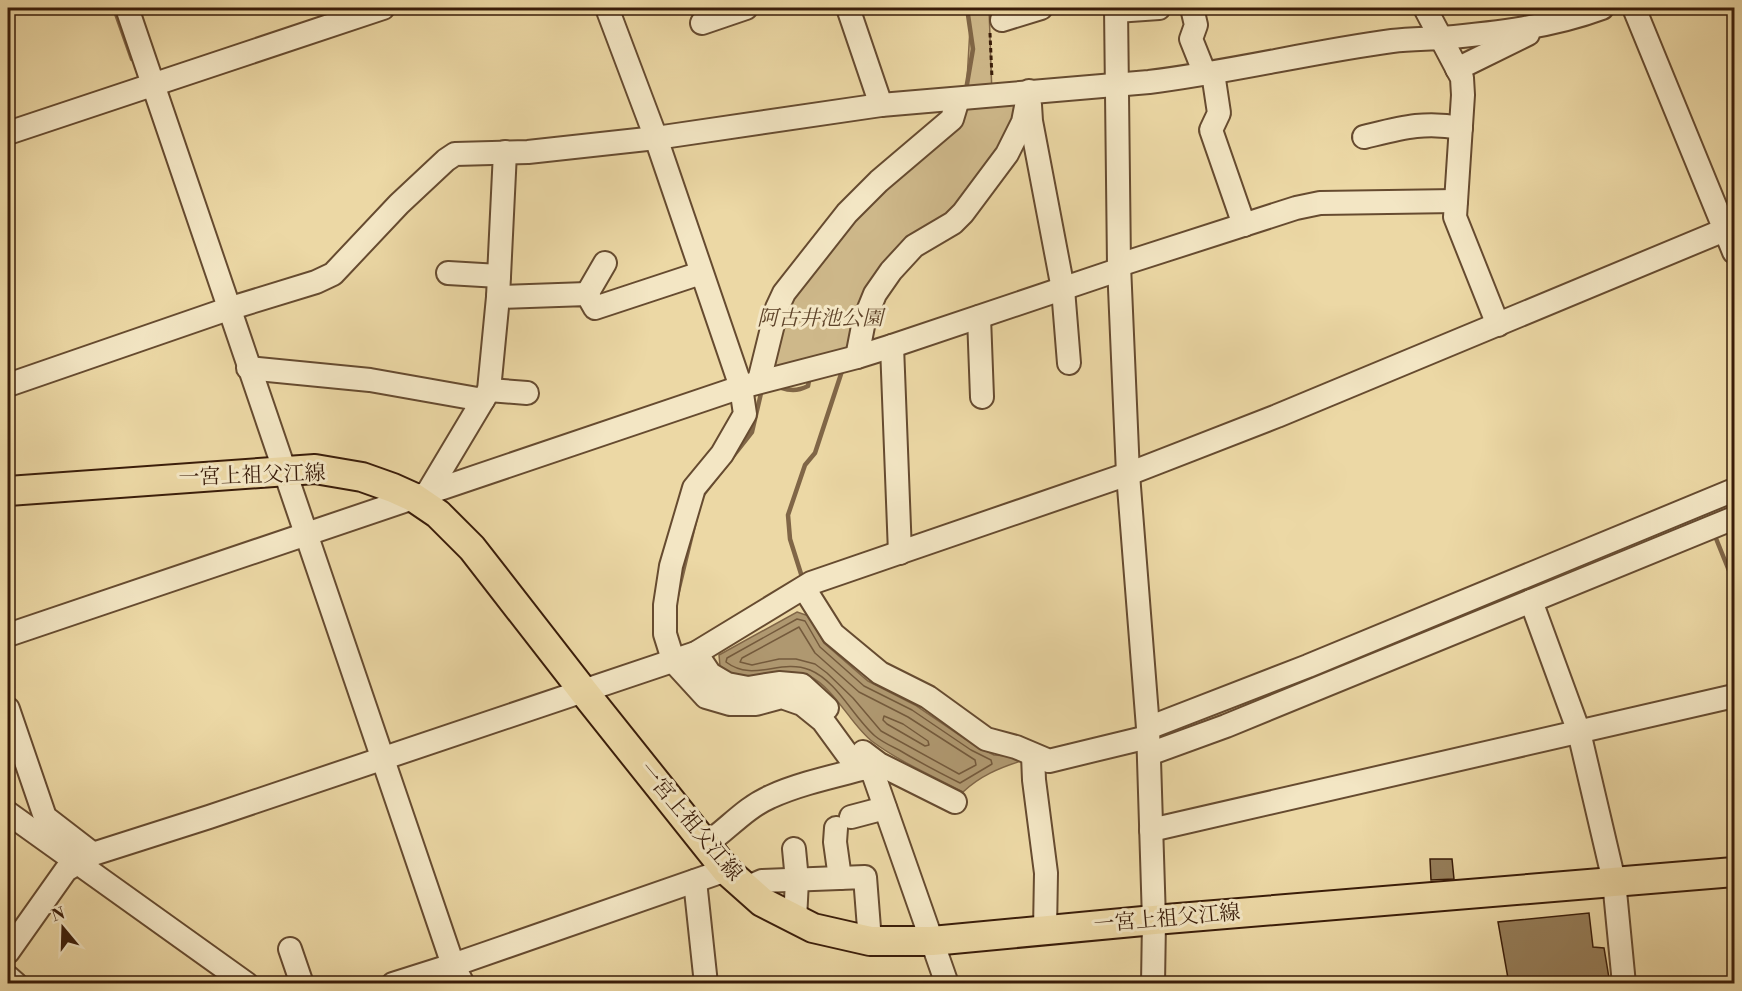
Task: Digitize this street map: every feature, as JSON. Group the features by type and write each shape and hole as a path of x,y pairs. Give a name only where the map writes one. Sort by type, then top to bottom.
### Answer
{"main road":[{"name":"一宮上祖父江線","path":"8,491 315,469 362,477 420,495 472,548 584,692 736,879 762,903 795,921 813,928 870,941 932,941 1154,920 1734,872"}],"street":[{"path":"127,8 248,368 458,974"},
{"path":"8,133 383,8"},
{"path":"607,8 656,138 701,273 750,384"},
{"path":"702,22 746,8"},
{"path":"848,8 881,105"},
{"path":"996,23 1041,8"},
{"path":"1153,984 1154,920 1148,740 1128,474 1119,265 1116,9 1159,8"},
{"path":"1192,8 1196,25 1191,39 1209,73 1219,113 1210,130 1244,225"},
{"path":"1425,8 1462,78 1455,217 1497,325"},
{"path":"8,385 228,309 316,282 333,274 399,204 446,160 456,154 528,152 656,138 881,105 1116,85 1209,73 1393,41 1441,38 1547,24 1578,17 1602,8"},
{"path":"1634,8 1730,228 1734,252"},
{"path":"1457,69 1547,24"},
{"path":"1029,91 1031,121 1063,289 1069,363"},
{"path":"858,357 864,321 875,294 891,271 914,246 953,223 978,194 1007,154 1023,122 1029,91"},
{"path":"955,802 850,758 823,721 802,704 782,697 756,704 730,704 706,697 674,661 665,634 665,605 671,566 694,488 722,454 745,414 750,384 784,293 847,213 879,181 952,119 958,99"},
{"path":"1364,137 1414,125 1438,124 1461,128"},
{"path":"420,495 486,395 498,287 505,152"},
{"path":"8,636 750,384 858,357 1114,272 1119,265 1296,208 1320,203 1456,201"},
{"path":"8,952 66,870 86,859 696,653 811,583 1128,474 1277,416 1730,228"},
{"path":"587,294 604,263"},
{"path":"448,273 498,287 587,294"},
{"path":"587,294 595,308 701,273"},
{"path":"979,317 982,397"},
{"path":"892,346 900,553"},
{"path":"248,368 370,380 486,395 527,393"},
{"path":"1148,740 1308,666 1734,490"},
{"path":"804,588 833,634 880,673 927,697 986,739 1016,747 1049,761 1226,726 1734,518"},
{"path":"1531,601 1579,732 1614,881 1624,984"},
{"path":"696,653 710,674 727,684 748,688 779,683 802,685 836,718 867,757 947,984"},
{"path":"1151,830 1734,696"},
{"path":"8,709 45,817 86,859"},
{"path":"1033,755 1035,790 1046,873 1045,930"},
{"path":"706,844 741,814 769,797 872,766"},
{"path":"840,878 835,842 843,823 885,808"},
{"path":"8,813 86,859 247,984"},
{"path":"794,849 798,880 795,921"},
{"path":"393,984 458,974 694,881 865,877 870,941"},
{"path":"694,881 706,984"},
{"path":"290,949 302,984"},
{"path":"8,977 16,984"}],"path":[{"path":"992,95 996,23"}],"green space":[{"name":"阿古井池公園","path":"967,8 989,8 992,95 1029,91 1007,154 891,271 857,357 759,381 784,293 966,98 970,28"}],"water":[{"path":"797,612 809,616 824,643 868,681 915,705 974,745 994,755 1023,757 1021,761 990,773 963,792 905,762 873,742 827,689 809,676 790,673 745,678 734,675 720,666 719,655"}],"building":[{"path":"1430,859 1452,859 1454,879 1431,880"},
{"path":"1589,913 1593,947 1604,948 1610,984 1509,984 1498,922"}],"waterway":[{"path":"114,8 132,59"},
{"path":"966,90 973,49 967,8"},
{"path":"843,368 815,453 805,465 788,515 790,539 802,577 680,652 671,627 701,497 752,432 762,389 772,386 788,390 800,389 808,386 810,375 843,368"},
{"path":"1718,535 1715,536 1734,583"}]}
